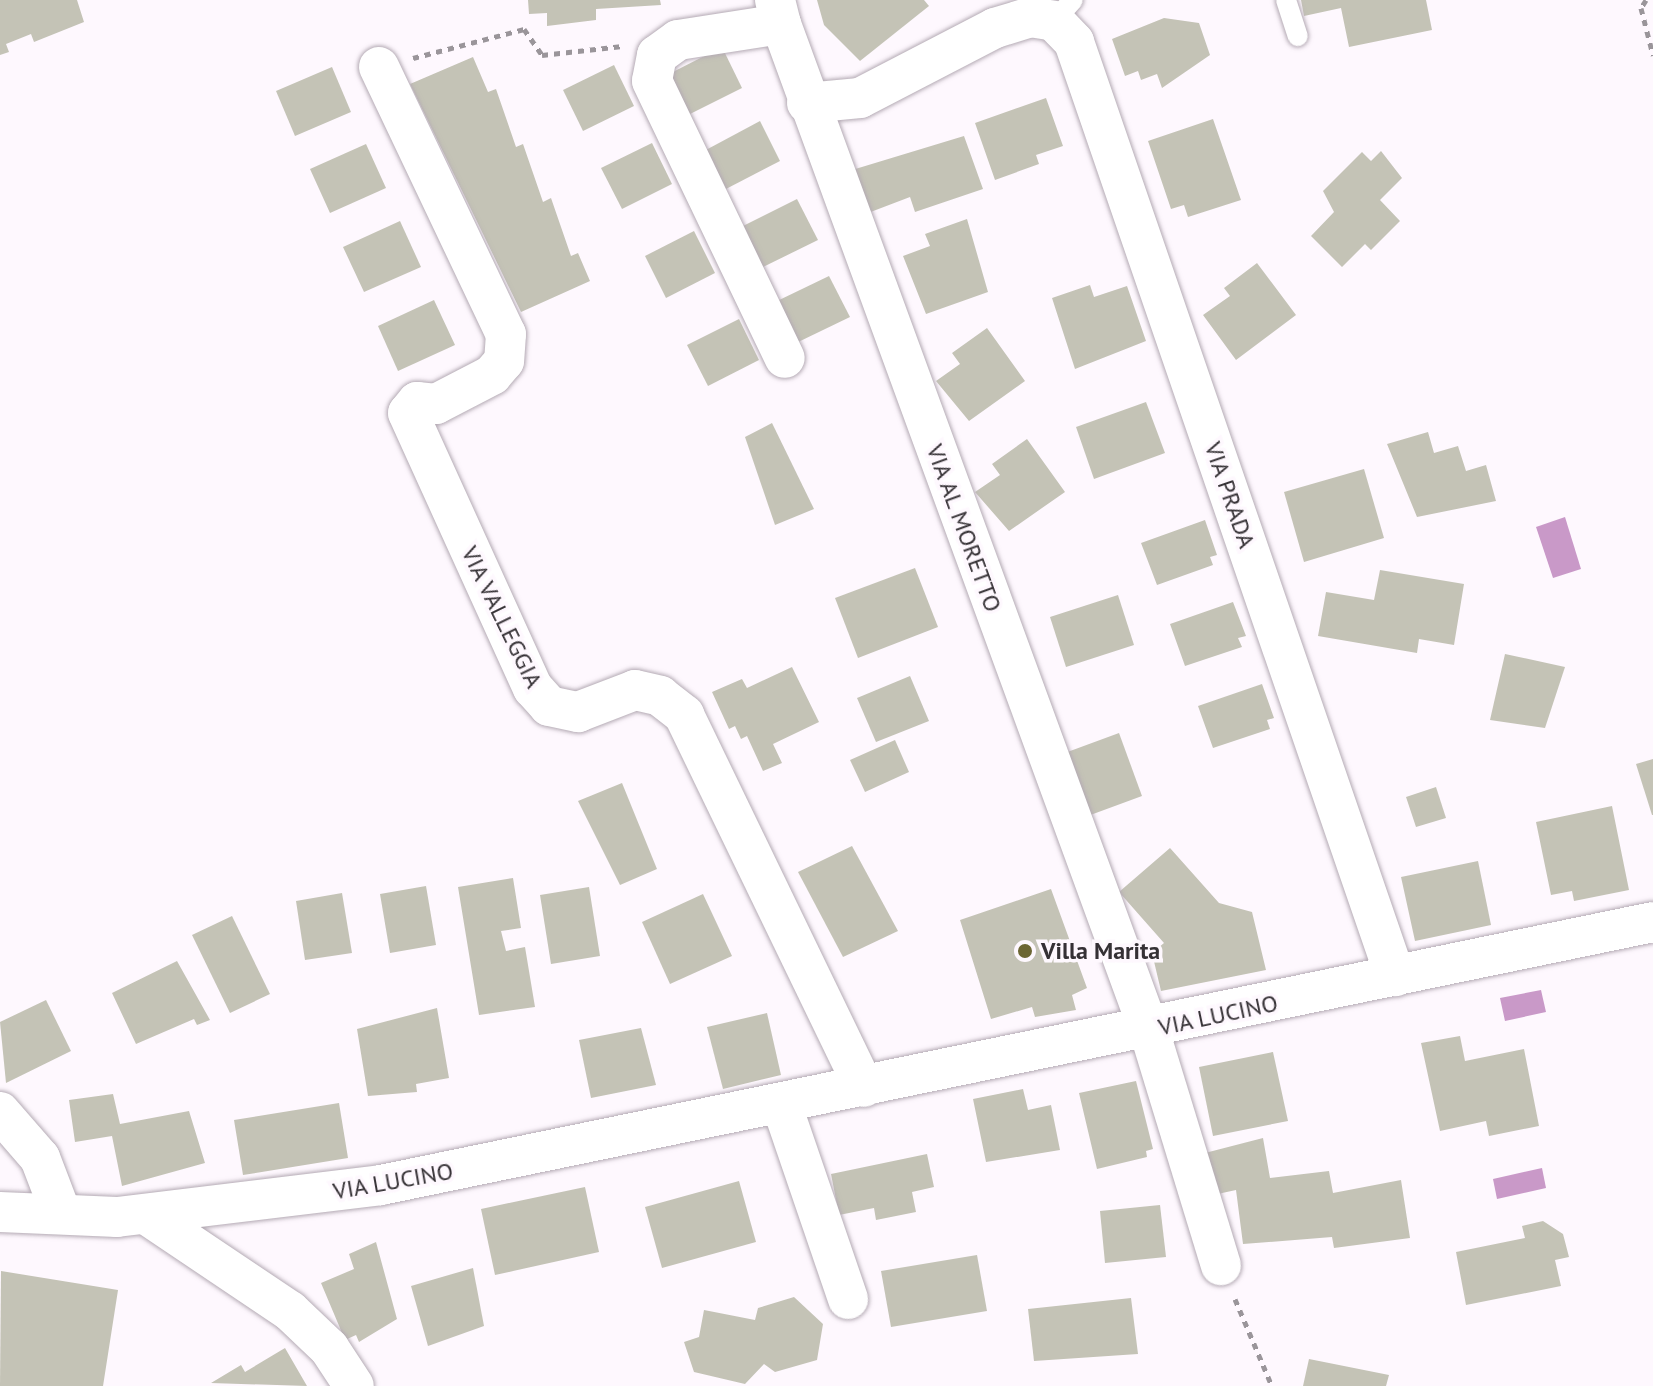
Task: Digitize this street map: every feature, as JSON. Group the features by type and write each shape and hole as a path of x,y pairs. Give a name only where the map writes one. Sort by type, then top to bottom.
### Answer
{"street":[{"name":"VIA PRADA","path":"807,103 860,98 995,28 1064,10 1395,976"},
{"name":"VIA AL MORETTO","path":"678,40 778,12 807,103 1149,1030 1221,1265"},
{"path":"678,40 657,55 652,81 785,358"},
{"name":"VIA VALLEGGIA","path":"379,67 506,334 504,361 492,375 436,404 417,402 408,413 533,688 549,706 578,712 635,690 660,696 684,715 864,1087"},
{"name":"VIA LUCINO","path":"0,1212 147,1215 381,1185 782,1106 1653,922"},
{"path":"782,1106 848,1299"},
{"path":"0,1112 40,1158 61,1213"},
{"path":"147,1215 290,1311 329,1348 354,1386"}],"lane":[{"path":"1286,0 1298,36"}],"path":[{"path":"1646,0 1641,8 1653,55"},
{"path":"379,67 524,29 542,55 678,40"},
{"path":"1221,1265 1272,1386"}],"shaded area":[{"path":"1565,517 1581,569 1553,578 1536,527"},
{"path":"1541,990 1546,1012 1505,1021 1500,998"},
{"path":"1542,1168 1546,1188 1497,1199 1493,1179"}],"building":[{"path":"0,0 77,0 84,22 34,42 31,34 6,44 9,52 0,55"},
{"path":"528,0 660,0 661,5 596,9 596,20 547,26 547,13 529,14"},
{"path":"817,0 924,0 929,6 860,61 824,25"},
{"path":"1301,0 1426,0 1432,30 1349,47 1341,8 1304,16"},
{"path":"1164,18 1199,23 1210,55 1162,88 1157,74 1141,80 1138,71 1125,76 1112,39"},
{"path":"722,47 742,88 686,116 665,76"},
{"path":"473,57 488,92 496,89 516,147 523,144 543,202 551,198 571,256 578,253 590,281 521,312 410,84"},
{"path":"614,65 634,106 583,131 563,90"},
{"path":"332,67 351,112 295,136 276,91"},
{"path":"1046,98 1063,146 1036,155 1039,164 995,180 975,123"},
{"path":"1213,119 1241,200 1188,217 1184,205 1171,209 1148,141"},
{"path":"760,121 780,161 724,190 704,151"},
{"path":"964,136 983,189 915,212 910,197 868,213 852,170"},
{"path":"652,143 672,184 622,209 601,168"},
{"path":"366,144 386,188 330,213 310,169"},
{"path":"1381,151 1402,178 1380,200 1400,221 1371,250 1365,244 1342,267 1311,236 1334,212 1323,191 1362,152 1371,161"},
{"path":"797,199 818,240 761,268 741,227"},
{"path":"967,219 988,292 926,314 903,256 930,246 925,234"},
{"path":"400,221 421,267 364,292 343,247"},
{"path":"694,231 715,273 666,298 645,256"},
{"path":"1257,263 1296,315 1236,360 1203,315 1230,296 1224,288"},
{"path":"829,276 850,317 792,345 773,303"},
{"path":"1090,285 1094,297 1127,286 1146,341 1075,369 1052,298"},
{"path":"434,300 455,345 398,371 378,326"},
{"path":"739,319 759,360 708,386 687,345"},
{"path":"987,328 1025,381 969,421 936,381 960,364 952,353"},
{"path":"1146,402 1165,453 1094,479 1076,427"},
{"path":"772,423 814,509 775,525 745,437"},
{"path":"1428,432 1434,453 1458,446 1466,471 1486,465 1496,501 1417,517 1387,444"},
{"path":"1027,439 1065,492 1009,531 975,492 1000,475 992,464"},
{"path":"1364,469 1384,538 1304,562 1284,492"},
{"path":"1205,520 1217,555 1210,557 1213,565 1157,585 1141,543"},
{"path":"915,568 938,627 858,658 835,598"},
{"path":"1380,570 1464,584 1454,645 1419,639 1417,653 1318,636 1326,592 1374,600"},
{"path":"1118,595 1134,645 1066,667 1050,617"},
{"path":"1233,602 1246,636 1238,638 1242,647 1185,666 1170,624"},
{"path":"1505,654 1565,667 1545,728 1490,720"},
{"path":"792,667 819,722 773,744 782,763 763,771 747,736 741,739 735,726 729,729 712,692 742,679 747,688"},
{"path":"910,676 929,721 876,742 857,698"},
{"path":"1262,684 1274,718 1267,720 1270,729 1213,748 1198,706"},
{"path":"1119,733 1142,796 1085,817 1062,754"},
{"path":"895,740 909,772 865,792 850,760"},
{"path":"1653,759 1653,815 1652,815 1636,764"},
{"path":"622,783 657,869 620,885 578,801"},
{"path":"1436,787 1446,818 1416,827 1406,797"},
{"path":"1612,806 1629,890 1574,901 1572,891 1551,895 1536,822"},
{"path":"852,846 898,931 843,957 798,872"},
{"path":"1170,848 1219,903 1252,912 1266,970 1161,991 1152,953 1164,943 1119,892"},
{"path":"1478,861 1491,925 1415,941 1401,877"},
{"path":"513,878 521,928 501,931 506,951 525,947 535,1007 479,1015 458,887"},
{"path":"426,886 436,945 390,953 380,894"},
{"path":"589,887 600,956 551,964 540,895"},
{"path":"1051,889 1087,988 1072,995 1076,1010 1035,1017 1032,1007 991,1019 960,920"},
{"path":"342,893 352,953 305,960 296,901"},
{"path":"703,894 732,956 670,984 642,922"},
{"path":"232,916 270,994 230,1013 192,935"},
{"path":"177,961 210,1020 197,1025 194,1019 136,1044 112,993"},
{"path":"46,1000 71,1051 6,1083 0,1022"},
{"path":"437,1008 449,1078 416,1084 417,1092 368,1096 357,1029"},
{"path":"767,1013 781,1075 723,1089 707,1027"},
{"path":"641,1028 656,1085 591,1098 579,1040"},
{"path":"1460,1036 1465,1061 1524,1049 1539,1126 1489,1136 1486,1121 1440,1131 1421,1043"},
{"path":"1273,1052 1288,1121 1213,1136 1199,1067"},
{"path":"1136,1081 1153,1149 1146,1151 1147,1157 1097,1169 1079,1093"},
{"path":"1023,1089 1028,1110 1051,1105 1060,1150 986,1162 973,1099"},
{"path":"113,1094 120,1124 189,1111 205,1163 122,1186 112,1136 75,1142 69,1100"},
{"path":"339,1103 348,1158 243,1175 234,1120"},
{"path":"1263,1138 1270,1178 1329,1171 1333,1193 1401,1180 1410,1238 1334,1248 1332,1237 1243,1244 1236,1190 1213,1195 1205,1153"},
{"path":"927,1154 934,1187 912,1192 916,1212 876,1220 874,1208 839,1215 831,1174"},
{"path":"739,1181 756,1242 662,1268 645,1207"},
{"path":"585,1187 599,1252 495,1275 481,1209"},
{"path":"1160,1205 1166,1257 1105,1263 1100,1211"},
{"path":"1543,1221 1563,1234 1569,1257 1555,1260 1561,1286 1466,1305 1456,1252 1525,1238 1522,1226"},
{"path":"376,1242 397,1319 359,1342 356,1335 345,1340 321,1283 354,1269 349,1254"},
{"path":"977,1255 987,1311 891,1327 881,1271"},
{"path":"473,1268 484,1326 428,1346 411,1286"},
{"path":"1,1271 118,1290 103,1386 0,1386"},
{"path":"794,1297 823,1324 817,1360 775,1372 764,1364 745,1384 694,1372 684,1342 699,1337 704,1310 755,1320 758,1308"},
{"path":"1131,1298 1138,1354 1034,1361 1028,1309"},
{"path":"285,1348 307,1386 211,1383 241,1365 245,1372"},
{"path":"1309,1359 1389,1375 1386,1386 1303,1386"}],"place":[{"name":"Villa Marita","path":"1025,951"}]}
